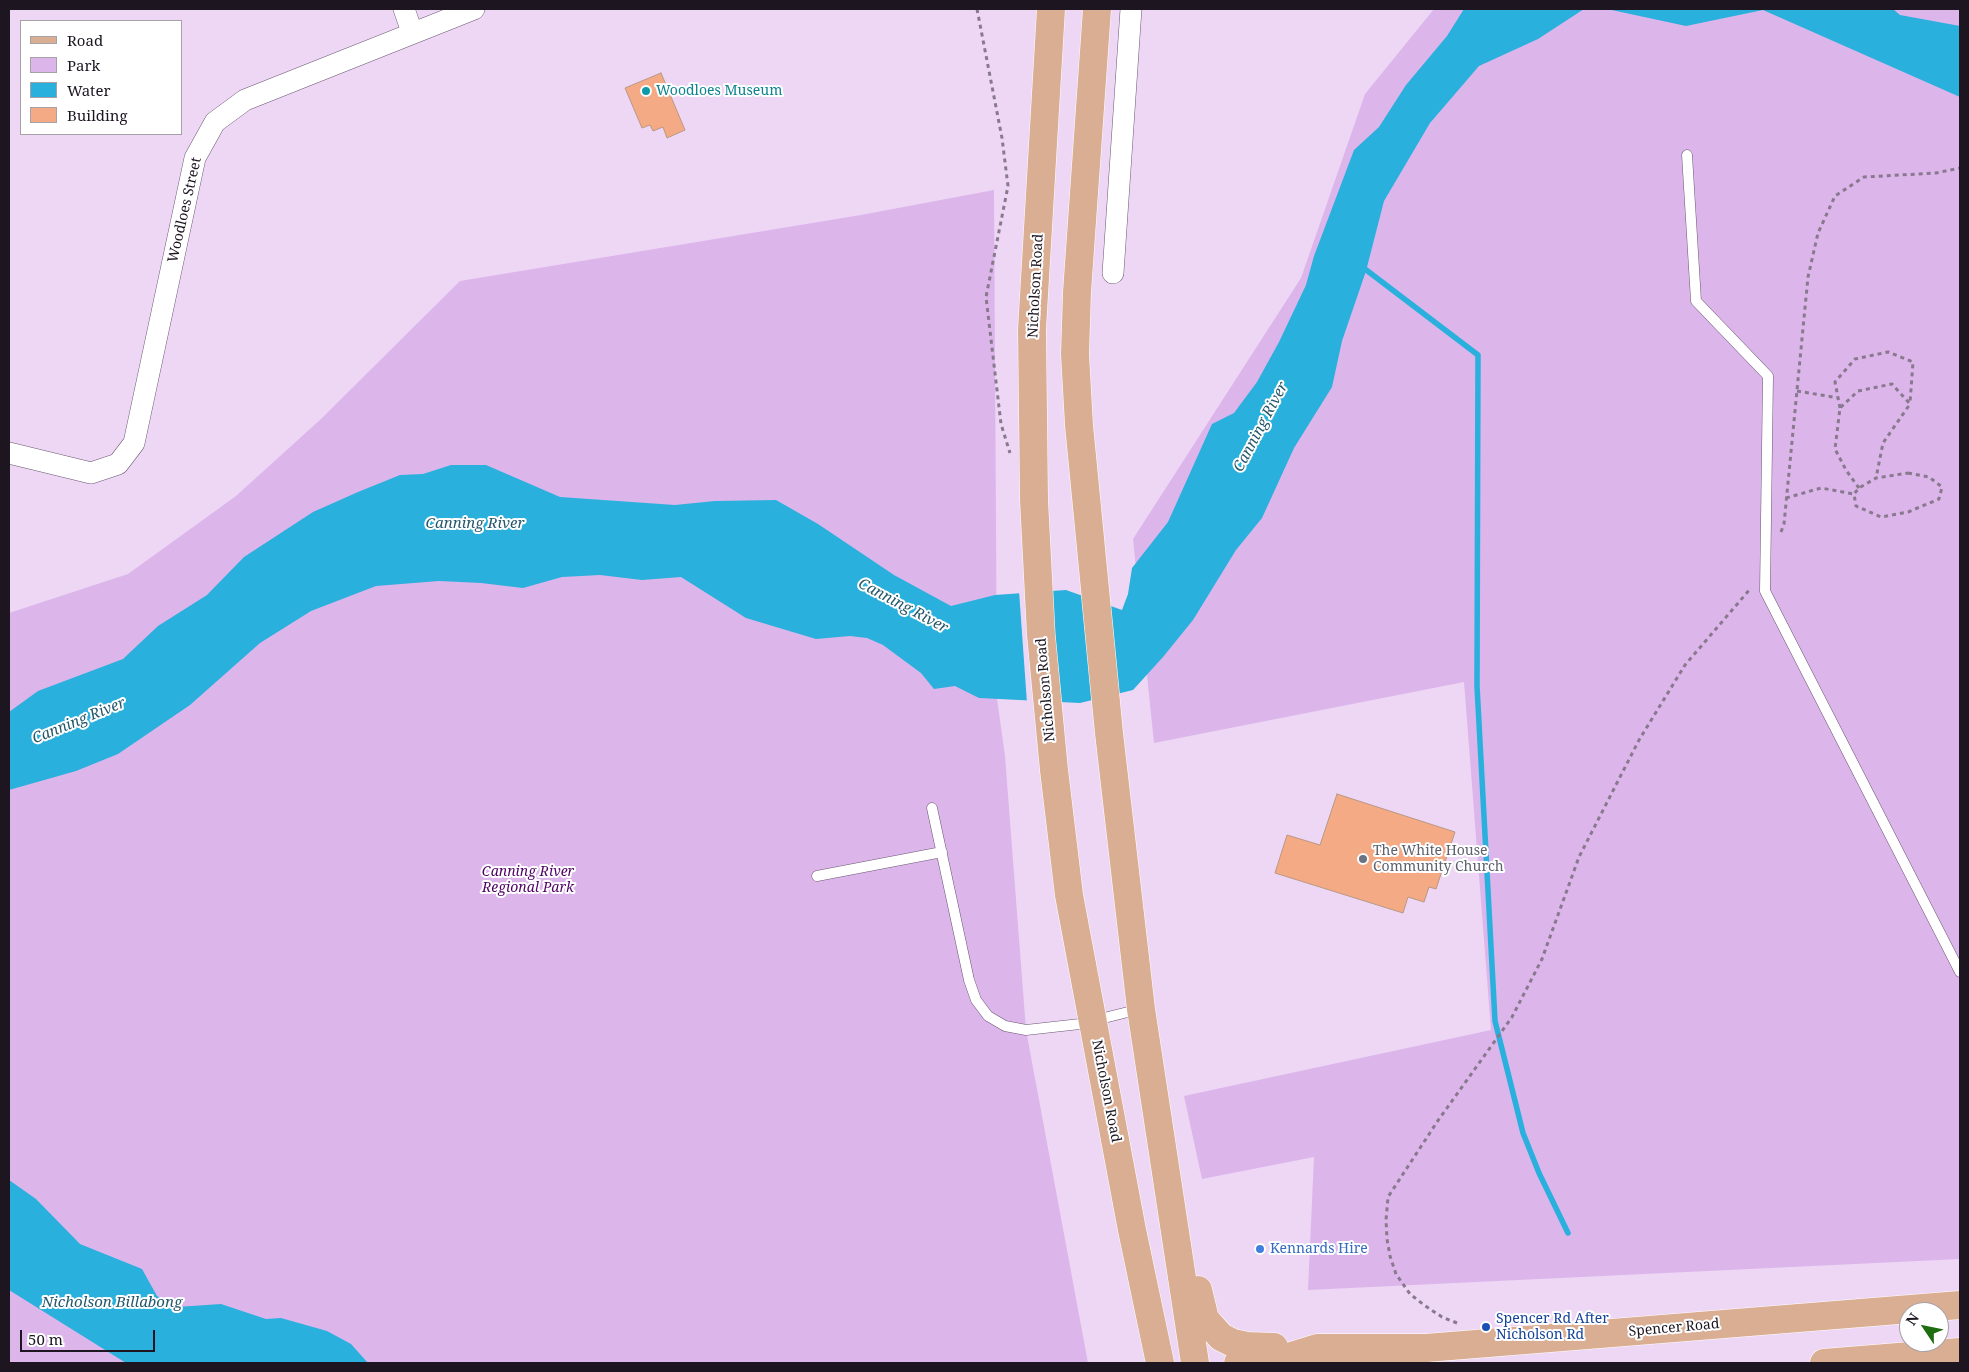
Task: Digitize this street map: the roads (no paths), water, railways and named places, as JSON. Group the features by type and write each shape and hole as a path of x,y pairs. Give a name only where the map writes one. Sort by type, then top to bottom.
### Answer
{"main road":[{"name":"Nicholson Road","path":"1051,9 1032,328 1034,500 1041,635 1054,770 1069,895 1092,1020 1161,1361"},
{"path":"1097,9 1077,282 1075,354 1079,426 1109,733 1141,1009 1195,1363"},
{"path":"1174,1224 1192,1254 1198,1293 1205,1319 1221,1337 1233,1343 1247,1346 1317,1348"},
{"name":"Spencer Road","path":"1238,1363 1288,1358 1317,1348 1427,1352 1899,1315"},
{"path":"1824,1363 1960,1352"}],"street":[{"path":"404,9 412,32"},
{"name":"Woodloes Street","path":"9,453 91,473 118,464 134,443 195,158 215,122 244,100 474,9"},
{"path":"1113,273 1132,9"}],"lane":[{"path":"1687,155 1696,301 1768,376 1764,590 1960,972"},
{"path":"932,808 969,980 976,1000 988,1016 1005,1026 1026,1030 1054,1028 1141,1009"},
{"path":"817,876 942,852"}],"water":[{"name":"Canning River","path":"1464,9 1584,9 1538,39 1479,66 1430,123 1384,201 1366,271 1342,341 1332,387 1294,448 1262,518 1236,550 1193,620 1133,690 1080,703 979,698 955,686 934,689 921,673 883,645 867,638 850,636 816,639 746,618 681,577 642,580 600,575 562,577 523,588 439,581 376,586 311,611 260,643 190,705 118,754 76,771 9,790 9,712 38,691 123,659 158,626 207,595 244,557 313,512 400,475 423,474 451,465 486,465 560,497 675,505 715,501 776,500 818,524 894,575 951,606 995,595 1066,590 1122,610 1128,594 1132,568 1168,522 1212,424 1234,413 1257,382 1279,342 1306,285 1314,256 1354,150 1379,127 1406,85 1447,36"},
{"path":"1607,9 1893,9 1900,15 1960,26 1960,97 1763,10 1686,26"},
{"name":"Nicholson Billabong","path":"9,1180 36,1199 80,1244 142,1269 157,1296 177,1307 221,1304 266,1319 281,1318 327,1331 351,1344 368,1363 126,1363 9,1290"}],"waterway":[{"path":"1361,266 1478,355 1477,686 1495,1021 1523,1133 1539,1173 1568,1233"}],"place":[{"name":"Woodloes Museum","path":"646,91"},
{"name":"The White House Community Church","path":"1363,859"},
{"name":"Kennards Hire","path":"1260,1249"},
{"name":"Spencer Rd After Nicholson Rd","path":"1486,1327"}],"park label":[{"name":"Canning River Regional Park","path":"528,880"}]}
